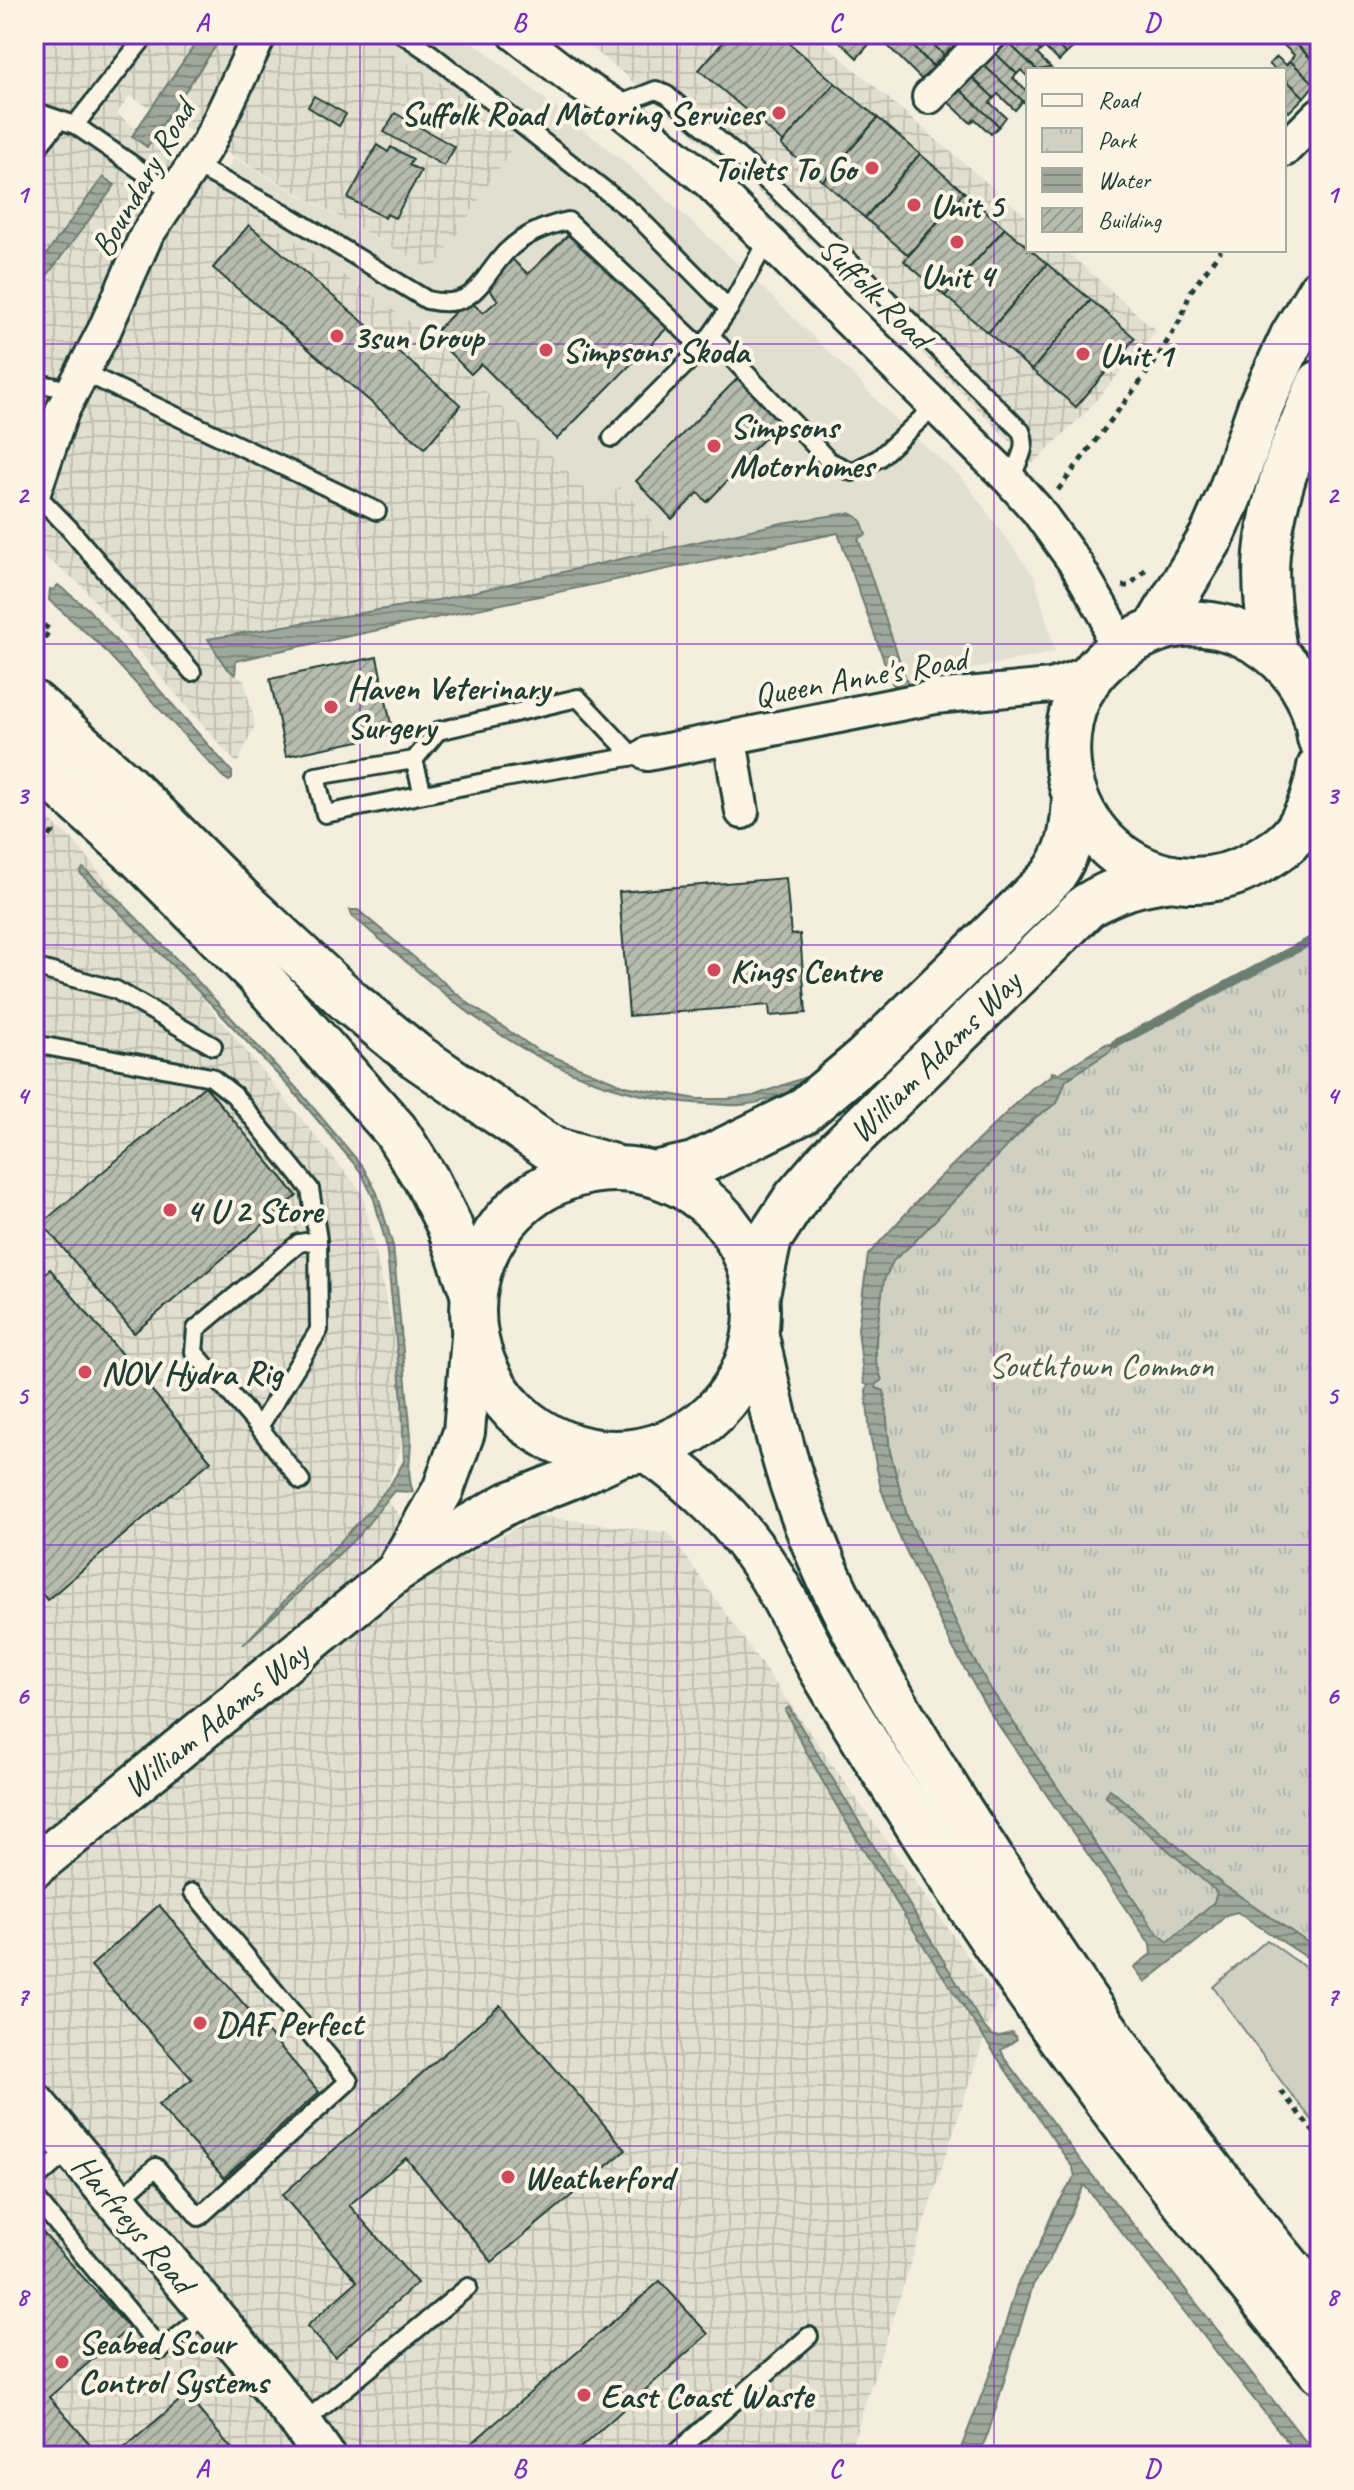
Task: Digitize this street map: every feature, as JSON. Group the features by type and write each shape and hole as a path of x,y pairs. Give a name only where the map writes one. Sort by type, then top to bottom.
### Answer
{"main road":[{"path":"1156,629 1212,536 1261,405 1293,336 1320,291"},
{"path":"1274,651 1266,599 1267,552 1282,476 1320,383"},
{"path":"1320,738 1313,694 1274,651 1247,635 1218,626 1187,624 1156,629 1129,641 1100,665 1080,692 1066,740 1067,770 1075,799 1097,836 1130,863 1171,878 1209,879 1245,869 1281,849 1310,820 1320,767"},
{"path":"34,704 126,786 243,903 351,1003 416,1056 553,1150 637,1171 692,1191 724,1218 746,1254 778,1432 797,1499 826,1572 916,1739 995,1865 1108,2034 1320,2306"},
{"path":"34,762 139,856 256,973 395,1130 426,1179 449,1225 473,1309 481,1361 498,1393 523,1420 554,1440 589,1451 637,1452 686,1435 719,1409 743,1375 756,1315"},
{"name":"William Adams Way","path":"637,1171 694,1165 802,1112 865,1059 1052,877 1065,859 1073,832 1075,799"},
{"name":"William Adams Way","path":"756,1315 769,1239 796,1198 827,1162 1087,906 1110,892 1134,884 1171,878"},
{"path":"473,1309 485,1252 508,1217 539,1190 578,1173 637,1171"},
{"path":"637,1452 689,1479 737,1527 770,1575 822,1669 957,1887 1069,2049 1238,2271 1320,2370"}],"street":[{"name":"Boundary Road","path":"34,492 62,411 104,331 146,236 209,142 260,34"},
{"name":"Suffolk Road","path":"515,34 580,84 615,106 708,181 1010,480 1037,510 1076,564 1108,619 1111,641 1100,665"},
{"path":"929,97 991,34"},
{"path":"1286,148 1320,114"},
{"name":"Queen Anne's Road","path":"640,754 935,697 1051,686 1100,665"},
{"name":"Queen Anne's Road","path":"1004,689 1031,698 1049,710 1058,720 1066,740"},
{"name":"Queen Anne's Road","path":"730,739 742,812"},
{"name":"William Adams Way","path":"396,1572 443,1490 464,1432 473,1309"},
{"name":"William Adams Way","path":"34,1867 396,1572 508,1503 637,1452"},
{"name":"Harfreys Road","path":"34,2103 302,2424 324,2456"}],"lane":[{"path":"34,152 67,122 147,34"},
{"path":"402,34 635,214 729,309"},
{"path":"615,106 656,90 667,95 779,192 1021,431 1025,440 1024,450 1010,480"},
{"path":"34,111 67,122 175,194"},
{"path":"194,165 283,212 427,300 445,304 471,295 507,251 525,237 545,226 568,221 706,342 829,461 852,472 879,458 936,405"},
{"path":"612,438 706,342 729,309 768,239"},
{"path":"34,382 78,381 377,511"},
{"path":"34,492 68,527 192,672"},
{"path":"578,698 640,754 325,814 316,776 414,760 438,731 578,698"},
{"path":"414,760 423,794"},
{"path":"34,967 116,990 213,1046"},
{"path":"34,1044 211,1077 234,1095 310,1189 318,1240 319,1330 259,1427"},
{"path":"301,1481 194,1352 196,1329 299,1243 318,1240"},
{"path":"117,2202 156,2167 199,2217 349,2081 193,1892"},
{"path":"34,2181 72,2148"},
{"path":"34,2196 161,2350 209,2312"},
{"path":"302,2424 468,2287"},
{"path":"672,2456 809,2336"}],"path":[{"path":"1054,496 1153,365 1180,320 1191,291 1220,252"},
{"path":"1115,587 1129,586 1156,557"},
{"path":"34,618 50,630 43,640 34,633"},
{"path":"34,817 53,832 43,843 34,836"},
{"path":"1281,2091 1320,2140"}],"shaded area":[{"path":"34,34 355,34 433,77 518,139 433,271 130,96 116,114 424,332 600,503 619,487 679,546 438,600 209,639 235,675 244,680 255,725 237,764 80,584 49,560 34,554"},
{"path":"355,34 463,34 629,166 725,252 853,375 891,416 962,478 1035,578 1055,652 909,682 858,537 865,536 782,523 679,546 619,487 600,504 424,332 217,187 234,158 433,271 518,139 433,77"},
{"path":"574,34 821,34 818,38 1026,216 1026,252 1067,252 1156,331 1083,415 1033,464 778,209"},
{"path":"34,808 73,840 363,1194 411,1416 384,1497 443,1567 539,1516 669,1533 997,1998 848,2456 34,2456"}],"green space":[{"name":"Southtown Common","path":"1320,932 1320,1951 1230,1889 1167,1943 1154,1930 990,1688 970,1653 907,1516 890,1452 884,1391 876,1388 879,1303 882,1286 893,1260 1036,1117 1057,1103 1066,1080 1110,1051 1118,1039"},
{"path":"1267,1940 1320,1978 1320,2130 1213,1987"}],"water":[{"path":"202,34 224,34 147,147 132,136"},
{"path":"103,177 115,185 34,293 34,271"},
{"path":"849,513 859,519 864,527 866,535 858,538 908,685 896,687 892,683 838,533 274,652 236,661 235,675 225,666 208,639 438,600 782,523"},
{"path":"58,585 88,609 232,772 232,779 229,781 223,777 99,644 49,600 50,589 54,590"},
{"path":"83,868 191,974 301,1093 363,1167 377,1193 393,1246 411,1436 409,1471 413,1492 394,1491 359,1535 243,1645 369,1511 404,1461 402,1399 386,1244 374,1199 361,1172 293,1091 80,873"},
{"path":"350,910 358,910 468,1003 537,1050 625,1086 697,1099 727,1099 753,1096 806,1077 810,1083 768,1100 733,1105 652,1097 595,1081 540,1058 489,1027 419,973 352,916"},
{"path":"1106,1044 1115,1044 1110,1051 1066,1080 1057,1103 1034,1118 893,1261 884,1280 875,1359 882,1380 876,1388 884,1391 890,1452 907,1516 970,1653 990,1688 1154,1930 1168,1942 1214,1902 1217,1892 1105,1796 1110,1789 1222,1884 1320,1951 1320,1966 1237,1912 1226,1915 1145,1982 1134,1967 1151,1954 1150,1944 988,1710 952,1646 900,1538 881,1489 870,1434 868,1386 864,1383 858,1329 868,1255 932,1185 1032,1088 1051,1076 1052,1072 1059,1073"},
{"path":"789,1707 982,2024 995,2036 1012,2032 1017,2039 1001,2050 1005,2059 1087,2169 1317,2456 1299,2456 1084,2185 1048,2263 1033,2285 989,2431 978,2456 958,2456 994,2363 1017,2285 1039,2246 1053,2212 1075,2176 1073,2168 964,2008 855,1837 798,1736 785,1710"}],"building":[{"name":"Suffolk Road Motoring Services","path":"730,34 779,34 835,83 784,143 699,70"},
{"path":"832,34 869,34 874,39 857,58"},
{"path":"886,34 901,34 937,71 927,85 886,44 891,39"},
{"path":"901,34 923,34 944,55 933,66"},
{"path":"923,34 947,34 960,47 954,53 950,49 944,55"},
{"path":"1023,34 1041,51 1037,54 1051,68 1035,68 1001,36"},
{"path":"1023,34 1045,34 1066,54 1059,61 1044,47 1041,51"},
{"path":"1045,34 1062,34 1075,46 1066,54"},
{"path":"1279,34 1285,34 1320,67 1318,87 1290,61 1294,55 1276,38"},
{"path":"1286,34 1306,34 1320,47 1320,67"},
{"path":"1004,39 1035,68 1026,68 1026,75 1021,70 1017,74 993,51"},
{"path":"993,51 1017,74 1013,78 1026,90 1026,104 979,61"},
{"path":"1277,57 1286,65 1290,61 1315,84 1304,97 1286,80 1286,68 1274,68 1269,64"},
{"path":"979,61 1023,101 1015,110 998,94 994,98 969,75"},
{"path":"969,75 994,98 990,103 1006,117 999,126 957,87"},
{"path":"1286,80 1304,97 1289,112 1286,109"},
{"path":"835,83 878,118 823,181 781,145"},
{"path":"957,87 999,126 991,134 975,119 971,123 946,100"},
{"path":"314,96 346,114 339,126 308,107"},
{"path":"395,113 455,147 444,166 384,132"},
{"name":"Toilets To Go","path":"878,118 920,154 865,218 823,181"},
{"path":"377,145 388,152 391,147 413,159 409,165 421,171 395,218 387,214 385,218 348,198"},
{"name":"Unit 5","path":"920,154 964,192 908,255 865,218"},
{"name":"Unit 4","path":"964,192 1005,228 945,296 904,261"},
{"name":"3sun Group","path":"249,225 461,405 425,448 213,268"},
{"path":"1005,228 1026,245 1026,252 1033,252 1047,264 988,333 945,296"},
{"name":"Simpsons Skoda","path":"568,235 669,326 557,439 481,364 471,374 432,335 468,299 483,313 498,300 483,282 510,257 528,274"},
{"path":"1047,264 1091,300 1032,370 988,333"},
{"name":"Unit 1","path":"1091,300 1135,338 1076,407 1032,370"},
{"name":"Simpsons Motorhomes","path":"738,378 782,421 732,471 734,474 707,502 698,493 672,519 636,481"},
{"name":"Haven Veterinary Surgery","path":"377,657 393,734 286,756 270,679"},
{"name":"Kings Centre","path":"786,878 791,935 800,934 806,1013 770,1016 769,1005 629,1016 619,892"},
{"name":"4 U 2 Store","path":"205,1086 297,1196 134,1333 42,1223"},
{"name":"NOV Hydra Rig","path":"50,1269 211,1461 47,1600 34,1584 34,1283"},
{"name":"DAF Perfect","path":"159,1905 319,2092 224,2178 158,2105 192,2079 91,1966"},
{"name":"Weatherford","path":"500,2005 626,2150 492,2262 406,2158 349,2205 417,2283 335,2357 307,2326 357,2281 282,2195"},
{"name":"Seabed Scour Control Systems","path":"34,2223 129,2328 49,2397 96,2451 90,2456 34,2456"},
{"name":"East Coast Waste","path":"660,2281 708,2334 571,2456 457,2456"},
{"path":"186,2395 238,2456 115,2456"}],"waterway":[{"path":"1115,1044 1309,942"}],"place":[{"name":"Suffolk Road Motoring Services","path":"779,113"},
{"name":"Toilets To Go","path":"872,168"},
{"name":"Unit 5","path":"914,205"},
{"name":"Unit 4","path":"957,242"},
{"name":"3sun Group","path":"337,336"},
{"name":"Simpsons Skoda","path":"546,350"},
{"name":"Unit 1","path":"1083,354"},
{"name":"Simpsons Motorhomes","path":"714,446"},
{"name":"Haven Veterinary Surgery","path":"331,707"},
{"name":"Kings Centre","path":"714,970"},
{"name":"4 U 2 Store","path":"170,1210"},
{"name":"NOV Hydra Rig","path":"85,1372"},
{"name":"DAF Perfect","path":"200,2023"},
{"name":"Weatherford","path":"508,2177"},
{"name":"Seabed Scour Control Systems","path":"62,2362"},
{"name":"East Coast Waste","path":"584,2395"}]}
